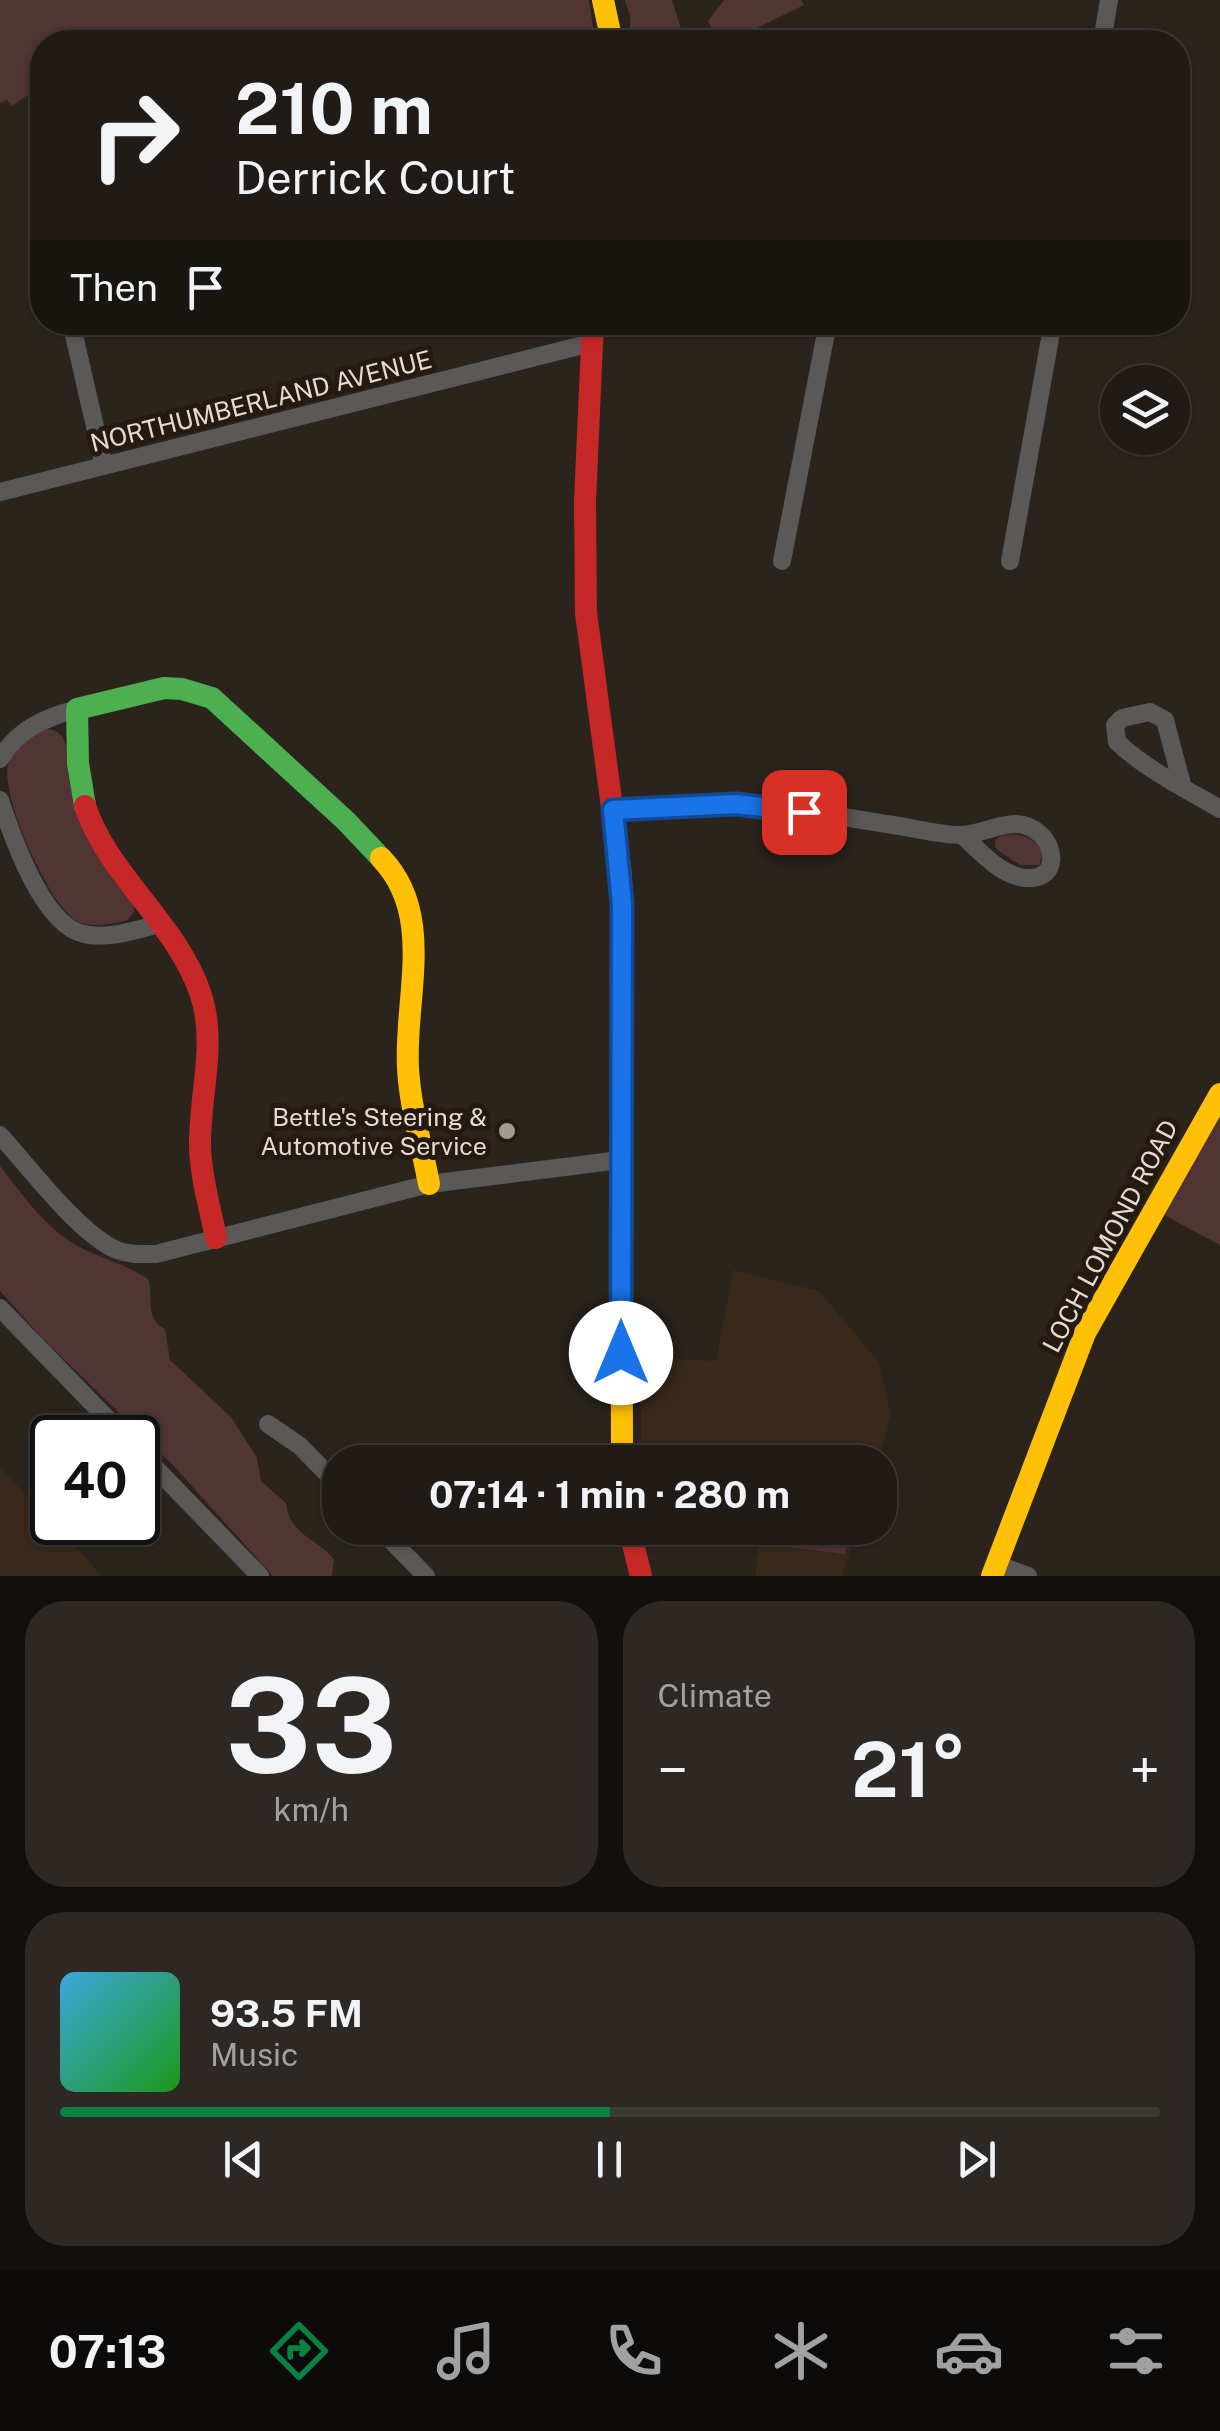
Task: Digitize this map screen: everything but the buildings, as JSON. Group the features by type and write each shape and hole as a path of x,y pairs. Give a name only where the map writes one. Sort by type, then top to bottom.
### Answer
{"street":[{"path":"603,0 609,30"},
{"path":"1104,30 1110,0"},
{"path":"74,335 104,466"},
{"name":"NORTHUMBERLAND AVENUE","path":"0,492 585,335"},
{"path":"592,335 585,497 586,613 622,888 622,1445"},
{"path":"782,560 825,335"},
{"path":"1010,560 1048,335"},
{"path":"0,759 30,726 77,709 164,688 182,688 212,698 346,820 388,865 406,896 414,932 408,1068 429,1184"},
{"path":"77,709 78,768 88,814 106,847 161,924 197,984 204,1007 200,1148 216,1238"},
{"path":"1182,788 1165,720 1150,712 1122,718 1115,725 1117,742 1138,762 1182,788 1220,809"},
{"path":"0,800 37,888 66,926 78,933 101,936 161,924"},
{"path":"613,810 736,804 962,835 1022,824 1042,835 1050,845 1051,864 1044,874 1032,879 1016,876 962,835"},
{"name":"LOCH LOMOND ROAD","path":"994,1570 1085,1333 1220,1094"},
{"path":"0,1134 76,1219 105,1244 120,1252 156,1254 429,1184 620,1160"},
{"path":"0,1308 104,1415"},
{"path":"268,1424 300,1446 322,1469"},
{"path":"160,1473 260,1576"},
{"path":"396,1545 426,1576"},
{"path":"633,1545 641,1576"},
{"path":"994,1570 1028,1576"}],"shaded area":[{"path":"0,0 589,0 593,30 30,30 30,93 12,106 7,100 0,103"},
{"path":"625,0 672,0 681,30 630,30"},
{"path":"724,0 801,0 804,5 752,30 712,30 708,21"},
{"path":"47,729 62,736 134,904 128,920 94,925 75,920 52,893 28,847 11,799 8,765 23,743"},
{"path":"1000,836 1026,837 1040,848 1039,865 1020,865 996,849 995,841"},
{"path":"1220,1094 1220,1245 1153,1209"},
{"path":"0,1166 32,1207 60,1234 149,1280 152,1314 165,1329 170,1360 231,1417 257,1458 261,1481 286,1503 298,1530 334,1559 332,1576 273,1576 160,1452 160,1415 121,1415 0,1291"},
{"path":"733,1270 819,1291 879,1362 891,1415 883,1445 641,1445 641,1357 716,1361"},
{"path":"0,1468 30,1499 30,1545 74,1545 101,1576 0,1576"},
{"path":"759,1545 852,1545 842,1576 755,1576"},
{"path":"774,1545 846,1545 845,1554"}],"traffic: fast":[{"path":"85,806 78,763 77,709 164,688 182,689 212,698 381,858"}],"traffic: slow":[{"path":"603,0 609,30"},
{"path":"381,858 398,881 413,931 408,1068 429,1184"},
{"path":"621,980 622,1445"},
{"path":"992,1576 1085,1333 1220,1094"}],"traffic: jam":[{"path":"592,335 585,501 586,613 621,875 621,980"},
{"path":"85,806 110,855 176,945 201,995 207,1051 200,1147 216,1238"},
{"path":"633,1545 641,1576"}],"place":[{"name":"Bettle's Steering & Automotive Service","path":"507,1131"}],"route":[{"path":"621,1353 622,904 613,810 736,804 804,812"}]}
